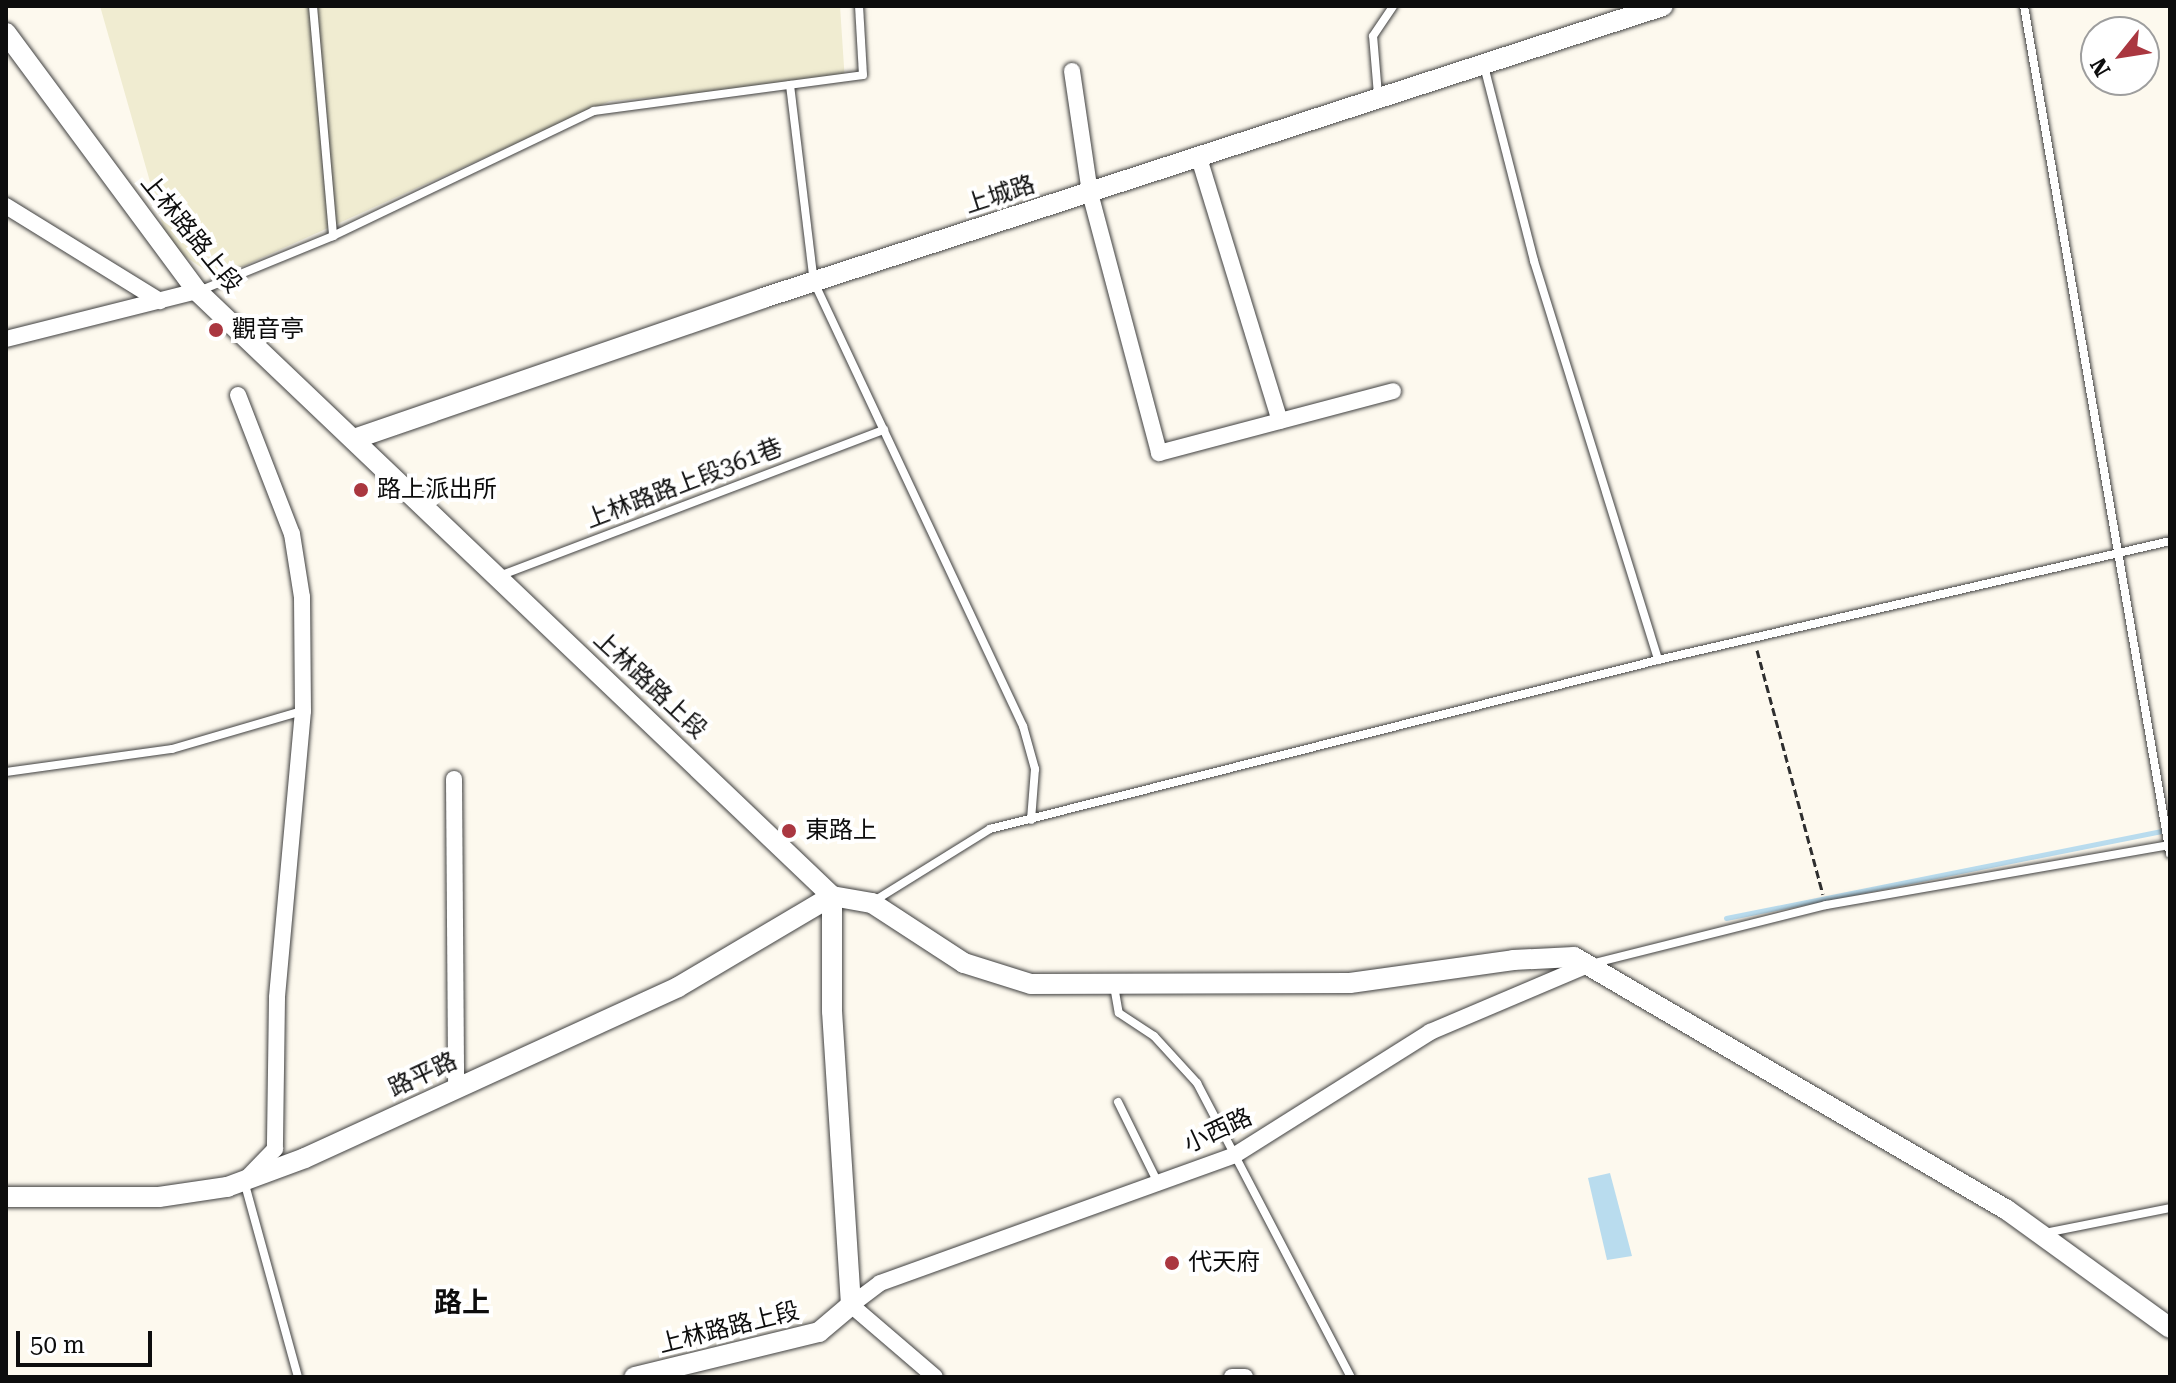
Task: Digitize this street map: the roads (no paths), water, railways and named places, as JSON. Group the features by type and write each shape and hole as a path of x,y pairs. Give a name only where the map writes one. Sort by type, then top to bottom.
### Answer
{"street":[{"name":"上城路","path":"354,439 814,282 1663,6"},
{"name":"上林路路上段","path":"6,33 197,291 832,896"},
{"path":"1072,71 1090,193 1159,453 1393,391"},
{"path":"1199,158 1280,421"},
{"path":"6,206 160,301"},
{"path":"6,339 197,291"},
{"path":"238,395 292,534 302,597 303,711 277,998 275,1149 244,1181"},
{"path":"454,779 456,1089"},
{"path":"935,1377 851,1305 832,1011 832,896 872,903 964,963 1031,984 1350,983 1574,957 1813,1092 2040,1234 2170,1328"},
{"name":"路平路","path":"6,1197 159,1197 244,1181 456,1089 678,987 832,896"},
{"name":"小西路","path":"851,1305 880,1283 1235,1155 1430,1032 1588,965"},
{"name":"上林路路上段","path":"634,1377 819,1332 851,1305"},
{"path":"1232,1377 1245,1377"}],"lane":[{"path":"313,6 333,236"},
{"path":"197,291 333,236 594,111 863,75 859,6"},
{"path":"1379,100 1373,36 1393,6"},
{"path":"1588,965 1826,905 2170,848 2024,6"},
{"path":"1484,65 1534,261 1658,660"},
{"path":"790,85 814,282 1023,726 1035,769 1031,820"},
{"name":"上林路路上段361巷","path":"498,576 884,430"},
{"path":"872,903 990,829 1658,660 2170,541"},
{"path":"6,772 172,749 303,711"},
{"path":"1114,986 1119,1013 1154,1036 1197,1083 1351,1377"},
{"path":"1118,1102 1158,1183"},
{"path":"244,1181 298,1377"},
{"path":"2040,1234 2170,1208"}],"water":[{"path":"1610,1173 1632,1256 1607,1260 1588,1178"}],"waterway":[{"path":"1726,918 2170,829"}],"place":[{"name":"觀音亭","path":"216,330"},
{"name":"路上派出所","path":"361,490"},
{"name":"東路上","path":"789,831"},
{"name":"代天府","path":"1172,1263"}],"district":[{"name":"路上","path":"462,1303"}]}
